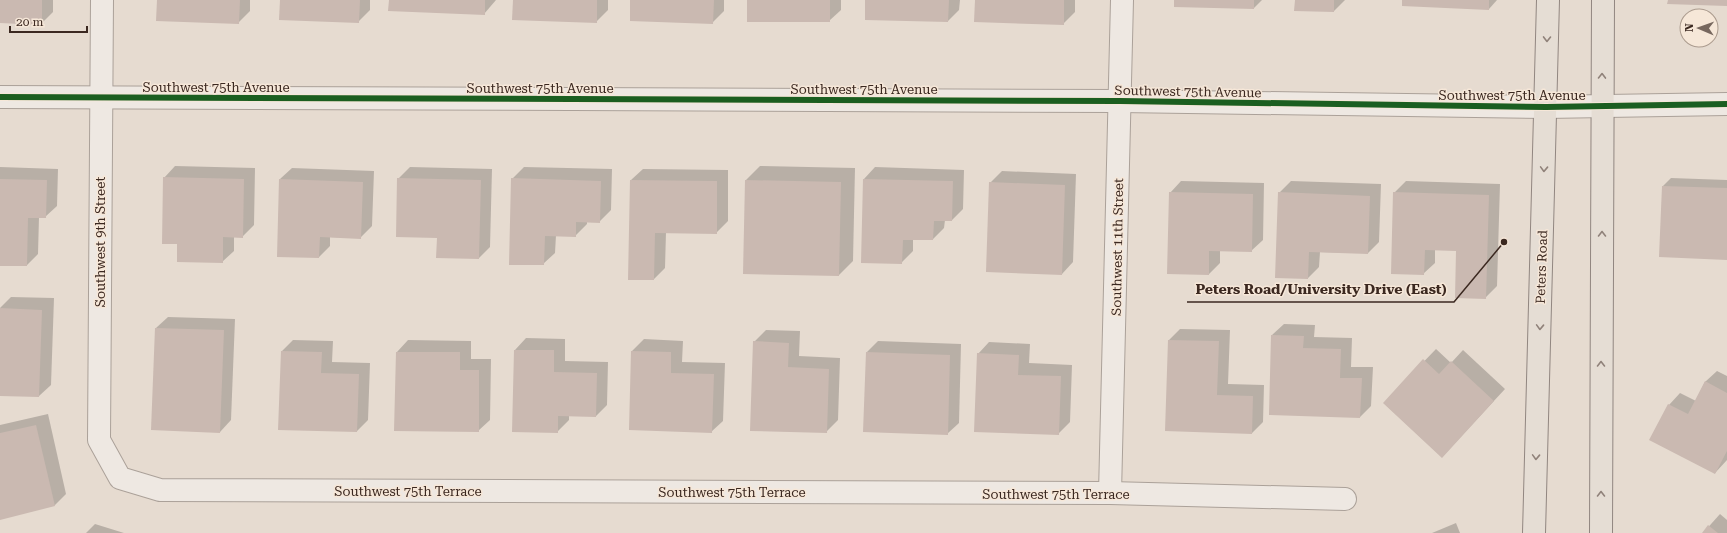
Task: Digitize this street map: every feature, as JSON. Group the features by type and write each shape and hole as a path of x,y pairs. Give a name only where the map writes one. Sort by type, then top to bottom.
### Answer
{"main road":[{"name":"Peters Road","path":"1534,533 1548,0"},
{"path":"1601,533 1603,0"}],"street":[{"name":"Southwest 9th Street","path":"102,0 100,440 120,478"},
{"name":"Southwest 11th Street","path":"1110,493 1122,0"},
{"name":"Southwest 75th Avenue","path":"0,97 1120,101 1546,107 1727,104"},
{"name":"Southwest 75th Terrace","path":"120,478 160,490 1110,493 1345,499"}],"building":[{"path":"0,0 42,0 42,25 0,23"},
{"path":"157,0 240,0 239,24 156,21"},
{"path":"280,0 360,0 359,23 279,20"},
{"path":"389,0 485,0 485,15 388,11"},
{"path":"513,0 597,0 597,23 512,20"},
{"path":"630,0 714,0 713,24 630,21"},
{"path":"747,0 830,0 830,22 747,22"},
{"path":"865,0 949,0 948,22 865,20"},
{"path":"975,0 1064,0 1064,25 974,22"},
{"path":"1174,0 1254,0 1254,9 1174,7"},
{"path":"1295,0 1334,0 1334,12 1294,11"},
{"path":"1402,0 1489,0 1489,10 1402,6"},
{"path":"1668,0 1727,0 1727,6 1667,4"},
{"path":"163,177 244,179 243,238 223,237 223,263 177,262 177,244 162,244"},
{"path":"397,178 481,180 479,259 436,258 437,238 396,237"},
{"path":"511,178 601,181 600,223 576,222 576,237 545,236 544,265 509,265"},
{"path":"0,179 47,180 46,218 28,218 27,266 0,266"},
{"path":"279,179 363,182 361,239 320,237 319,258 277,257"},
{"path":"863,179 953,181 952,221 934,221 933,240 903,240 902,264 861,263"},
{"path":"630,180 717,181 717,234 655,233 654,280 628,280"},
{"path":"745,180 841,182 839,276 743,274"},
{"path":"989,182 1065,185 1062,275 986,272"},
{"path":"1662,186 1727,188 1727,260 1659,257"},
{"path":"1169,192 1253,194 1252,252 1209,251 1209,275 1167,274"},
{"path":"1278,192 1370,196 1368,254 1309,252 1308,279 1275,278"},
{"path":"1393,192 1489,195 1486,299 1455,298 1456,251 1425,250 1424,275 1391,274"},
{"path":"0,308 42,310 39,397 0,396"},
{"path":"155,328 224,330 220,433 151,430"},
{"path":"1271,335 1304,336 1303,348 1341,349 1340,378 1362,378 1360,418 1269,415"},
{"path":"1168,340 1219,341 1217,395 1253,396 1252,434 1165,431"},
{"path":"753,341 789,343 788,367 829,369 827,433 750,431"},
{"path":"514,350 554,350 554,372 597,373 596,417 558,416 558,433 512,432"},
{"path":"281,351 322,352 321,373 359,374 357,432 278,430"},
{"path":"631,351 671,352 671,373 714,374 712,433 629,430"},
{"path":"396,352 460,352 460,370 479,370 479,432 394,431"},
{"path":"866,352 950,355 948,435 863,432"},
{"path":"977,353 1019,355 1018,375 1061,376 1059,435 974,432"},
{"path":"1423,359 1439,374 1451,361 1494,401 1442,458 1383,403"},
{"path":"1705,381 1727,393 1727,451 1715,474 1649,440 1668,404 1688,414"},
{"path":"36,425 55,506 0,520 0,433"},
{"path":"1708,525 1718,533 1702,533"}],"cycle path":[{"path":"0,97 1120,101 1546,107 1727,104"}],"place":[{"name":"Peters Road/University Drive (East)","path":"1504,242"}]}
